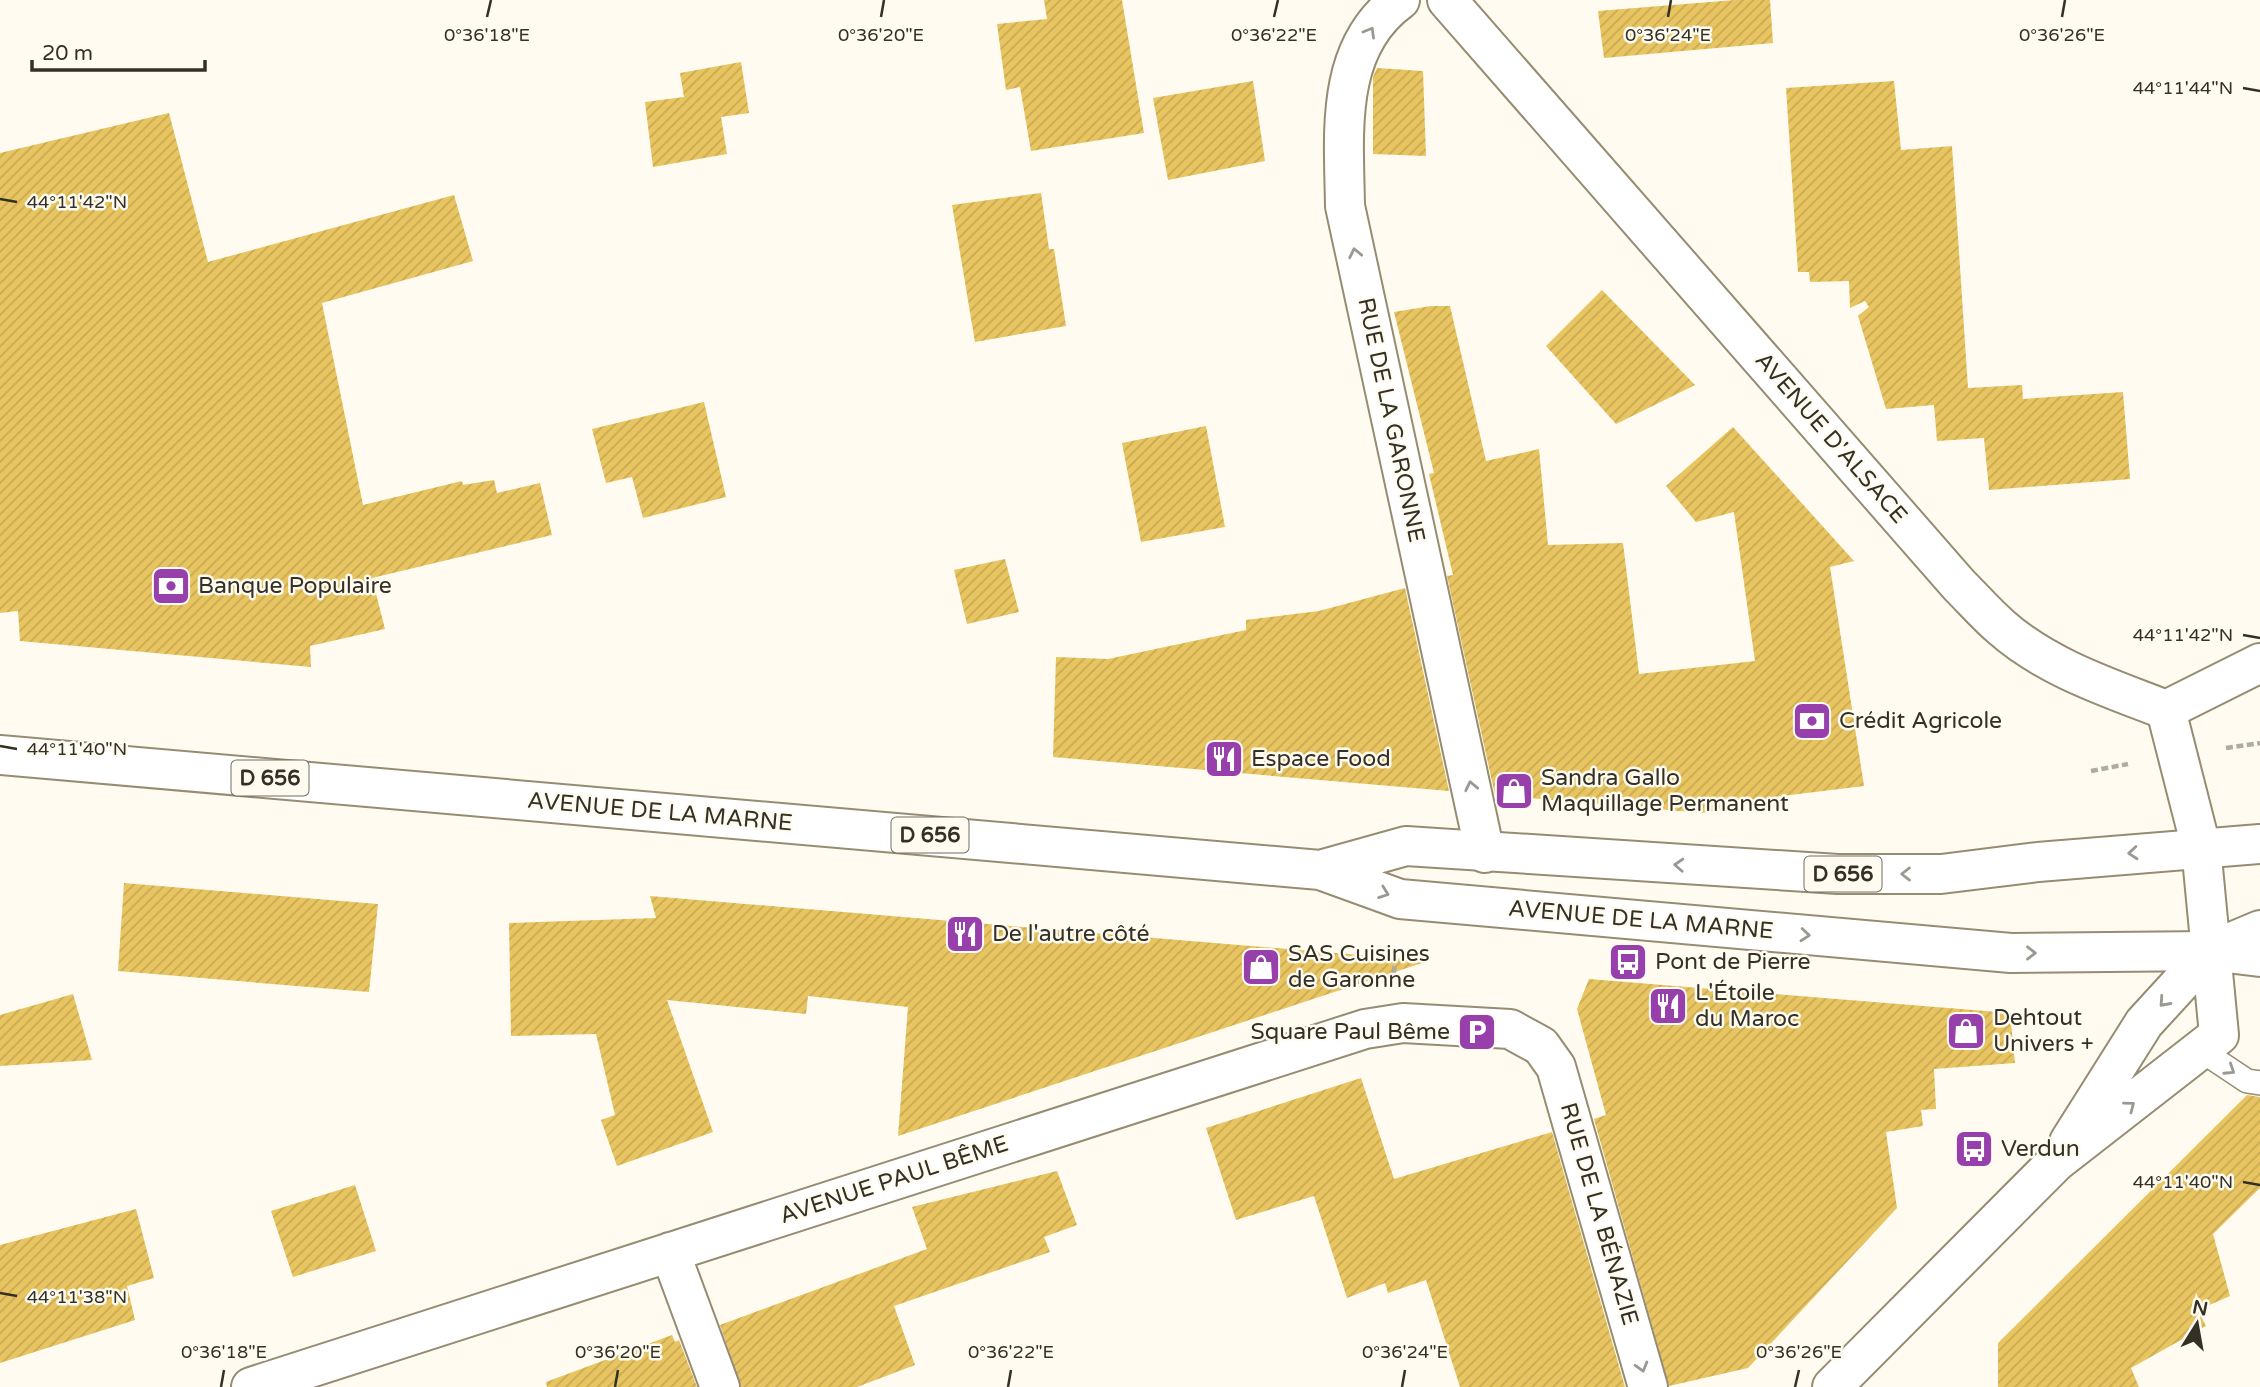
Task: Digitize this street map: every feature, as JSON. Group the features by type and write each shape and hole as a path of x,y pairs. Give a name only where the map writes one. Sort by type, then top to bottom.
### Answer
{"main road":[{"name":"RUE DE LA GARONNE","path":"1400,0 1380,14 1354,60 1343,111 1345,206 1485,853"},
{"name":"AVENUE D'ALSACE","path":"1447,0 1959,584 2002,628 2041,656 2091,681 2166,710"},
{"path":"1832,1387 2056,1162 2202,1051 2219,1035 2201,847 2166,710 2260,663"},
{"name":"AVENUE DE LA MARNE","path":"0,755 1320,870 1400,900 2011,953 2210,951 2260,957"},
{"name":"AVENUE DE LA MARNE","path":"1320,870 1406,846 1838,874 1941,874 2201,847 2260,844"},
{"path":"2056,1162 2144,1023 2210,951 2260,930"},
{"name":"AVENUE PAUL BÊME","path":"251,1387 1364,1029 1403,1023 1510,1029 1541,1046"},
{"name":"RUE DE LA BÉNAZIE","path":"1541,1046 1556,1067 1567,1100 1648,1387"},
{"path":"670,1252 720,1387"}],"lane":[{"path":"2202,1051 2247,1081 2260,1083"}],"building":[{"path":"1044,0 1122,0 1144,133 1031,151 1020,87 1006,90 997,24 1047,19"},
{"path":"1735,0 1770,0 1773,43 1604,58 1598,11"},
{"path":"741,62 749,113 721,117 727,154 653,167 645,102 684,97 680,73"},
{"path":"1377,68 1423,71 1426,156 1373,154 1373,77"},
{"path":"1253,81 1265,161 1168,180 1153,98"},
{"path":"1894,81 1901,150 1952,146 1968,388 2022,385 2023,399 2123,392 2130,479 1989,490 1984,438 1937,441 1934,405 1886,409 1858,316 1869,307 1865,301 1850,308 1849,281 1810,282 1809,272 1798,272 1786,88"},
{"path":"169,113 208,262 454,195 473,261 322,303 363,505 462,481 463,485 494,480 497,493 540,483 552,535 372,578 385,629 310,646 311,667 20,641 18,611 0,613 0,153"},
{"path":"1041,193 1049,249 1054,249 1066,326 975,342 952,205"},
{"path":"1602,290 1695,385 1616,424 1546,346"},
{"path":"1450,306 1486,461 1539,449 1548,545 1623,543 1639,674 1755,661 1734,512 1696,522 1666,486 1733,427 1854,561 1830,567 1864,786 1774,797 1703,813 1495,795 1447,576 1453,575 1429,474 1434,473 1394,312"},
{"path":"704,402 726,497 643,518 632,477 606,483 592,429"},
{"path":"1206,426 1225,527 1141,542 1122,443"},
{"path":"1005,559 1019,612 967,624 954,570"},
{"path":"1405,588 1449,791 1053,757 1056,657 1108,659 1246,630 1246,620 1319,611"},
{"path":"124,883 378,904 369,992 118,971"},
{"path":"650,896 1421,960 1422,963 898,1136 908,1007 808,996 806,1014 667,1000 713,1132 617,1166 601,1120 615,1115 596,1034 511,1036 509,923 656,918"},
{"path":"1589,979 2010,1013 2015,1063 1934,1069 1936,1109 1921,1110 1923,1126 1886,1132 1897,1208 1748,1368 1669,1386 1594,1119 1606,1115 1577,1009"},
{"path":"73,994 92,1060 0,1066 0,1015"},
{"path":"1361,1078 1394,1179 1552,1132 1625,1387 1460,1387 1426,1280 1388,1293 1385,1283 1347,1298 1314,1196 1236,1220 1206,1128"},
{"path":"2247,1095 2260,1097 2260,1188 2213,1234 2230,1296 2198,1310 2206,1326 2131,1368 2139,1387 1998,1387 1998,1343"},
{"path":"1057,1171 1077,1225 1044,1237 1050,1252 894,1306 915,1365 857,1387 741,1387 720,1325 927,1249 912,1207"},
{"path":"355,1185 376,1251 293,1277 271,1211"},
{"path":"136,1209 154,1278 127,1286 135,1320 0,1363 0,1245"},
{"path":"672,1335 675,1342 679,1340 697,1387 547,1387 546,1382"}],"place":[{"name":"Banque Populaire","path":"171,586"},
{"name":"Crédit Agricole","path":"1812,721"},
{"name":"Espace Food","path":"1224,759"},
{"name":"Sandra Gallo Maquillage Permanent","path":"1514,791"},
{"name":"De l'autre côté","path":"965,934"},
{"name":"Pont de Pierre","path":"1628,962"},
{"name":"SAS Cuisines de Garonne","path":"1261,967"},
{"name":"L'Étoile du Maroc","path":"1668,1006"},
{"name":"Dehtout Univers +","path":"1966,1031"},
{"name":"Square Paul Bême","path":"1477,1032"},
{"name":"Verdun","path":"1974,1149"}]}
